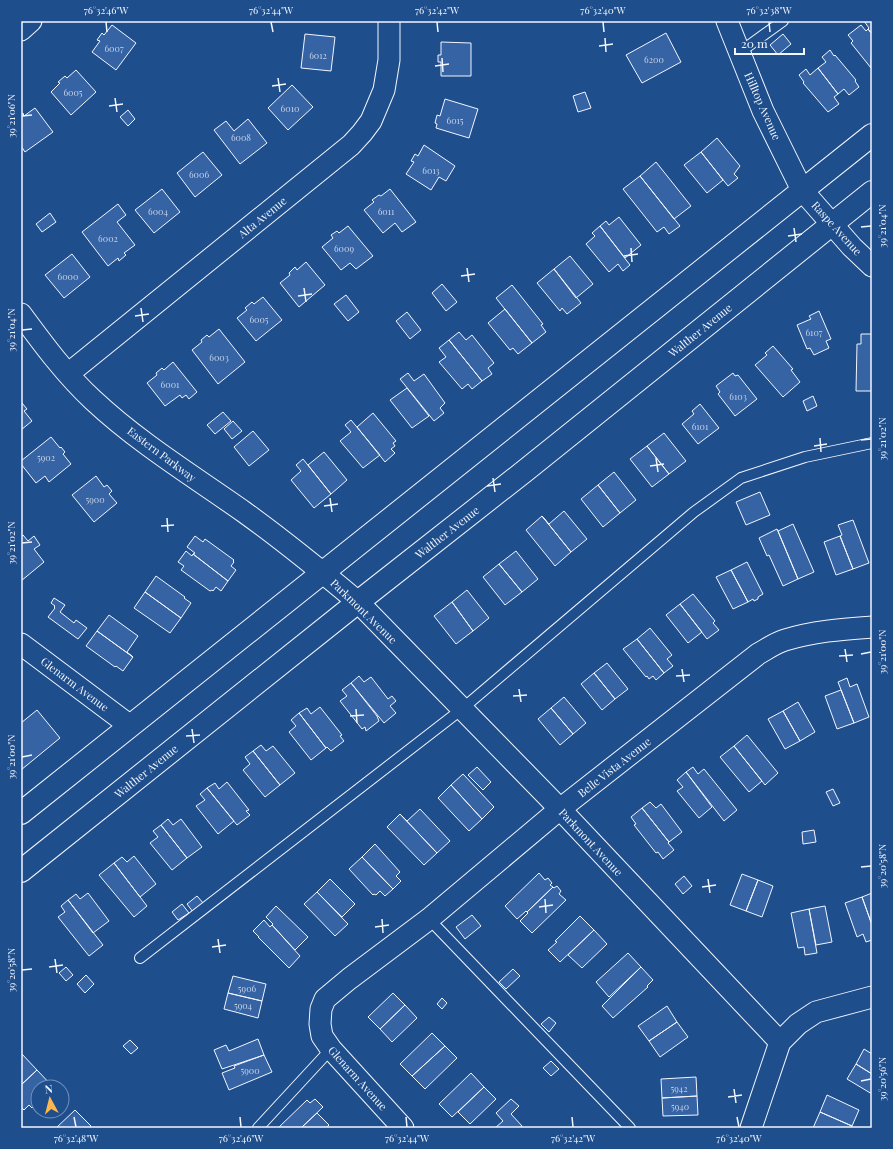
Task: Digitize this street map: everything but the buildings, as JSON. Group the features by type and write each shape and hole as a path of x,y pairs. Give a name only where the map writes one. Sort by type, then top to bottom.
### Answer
{"main road":[{"path":"21,813 872,135"},
{"name":"Walther Avenue","path":"21,871 526,470 872,192"}],"street":[{"path":"21,30 31,21"},
{"name":"Alta Avenue","path":"68,374 344,150 362,133 371,121 384,90 389,60 389,21"},
{"name":"Hilltop Avenue","path":"727,21 763,111 802,190"},
{"name":"Raspe Avenue","path":"802,190 852,247 872,266"},
{"name":"Eastern Parkway","path":"21,314 68,374 93,400 124,426 173,463 244,512 323,572"},
{"name":"Parkmont Avenue","path":"323,572 358,602 560,809 780,1042"},
{"name":"Belle Vista Avenue","path":"320,1024 321,1009 325,999 428,919 560,809 758,654 785,640 805,635 852,628 872,627"},
{"name":"Glenarm Avenue","path":"21,644 129,726"},
{"path":"751,1128 780,1042 798,1024 816,1012 872,997"},
{"name":"Glenarm Avenue","path":"320,1024 322,1036 331,1049 403,1128"}],"lane":[{"path":"740,52 783,21"},
{"path":"140,958 462,709 694,512 736,481 763,470 805,457 872,443"},
{"path":"428,919 630,1128"},
{"path":"258,1128 331,1049"}]}
